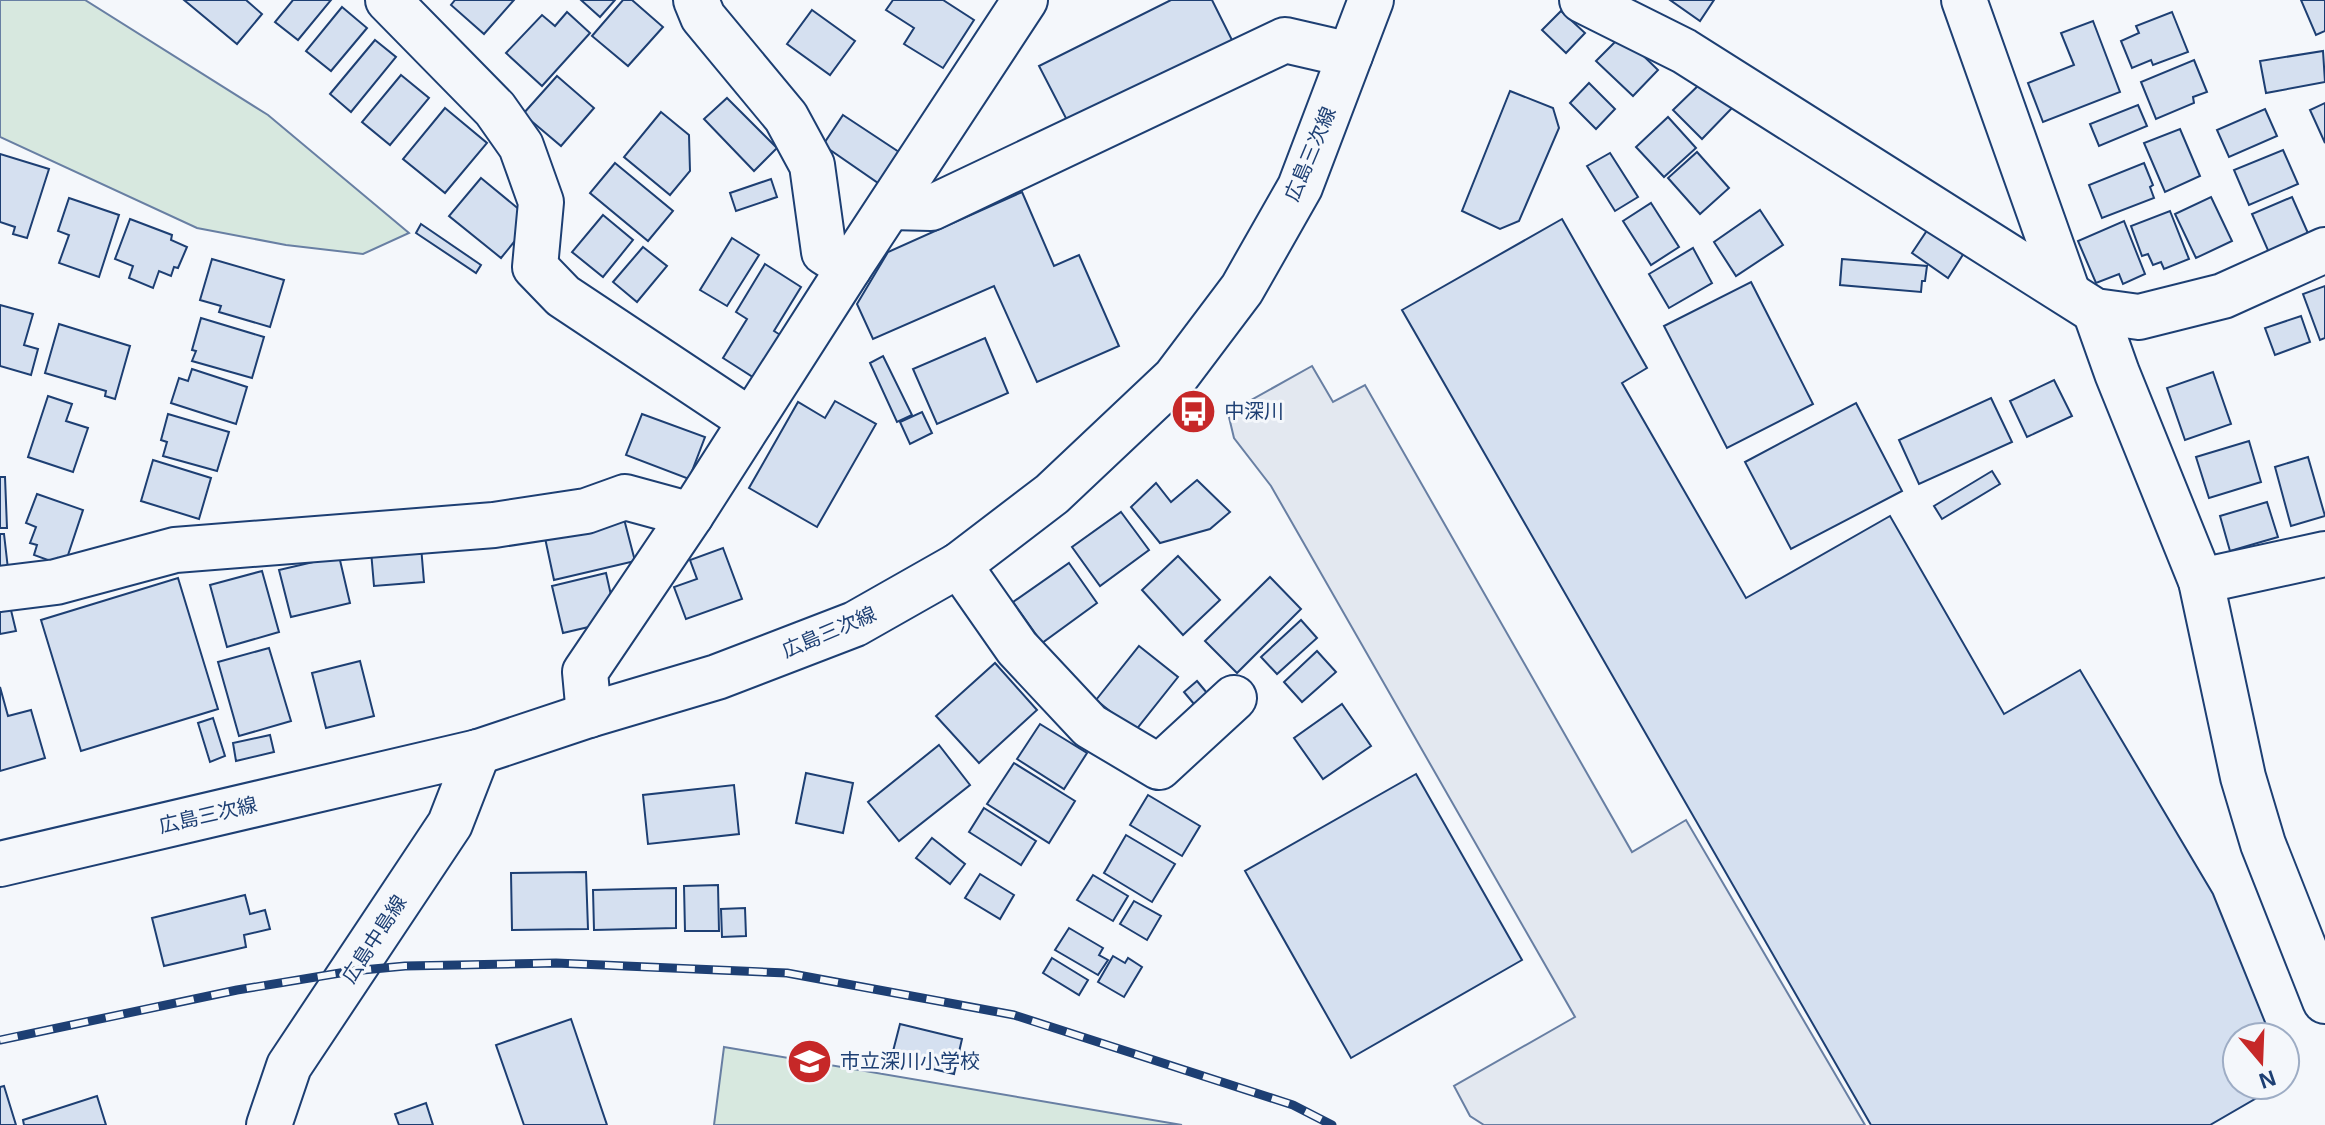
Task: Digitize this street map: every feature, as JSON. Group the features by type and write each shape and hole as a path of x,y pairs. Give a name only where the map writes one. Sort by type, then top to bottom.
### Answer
{"street":[{"path":"388,0 495,109 521,146 541,202 535,267 563,296 751,421"},
{"path":"696,0 703,17 786,117 812,165 824,252 849,268"},
{"path":"589,715 585,672 691,515 1025,0"},
{"name":"広島三次線","path":"0,864 478,752 717,677 855,624 959,565 1052,494 1175,378 1242,289 1300,187 1371,0"},
{"path":"1582,0 1684,51 2082,302 2139,317 2223,296 2325,250"},
{"path":"1964,0 2082,302 2117,373 2201,581 2243,777 2263,844 2325,1001"},
{"path":"890,207 931,208 1285,40 1350,55"},
{"path":"0,589 56,582 175,550 494,525 586,511 625,497 691,515"},
{"path":"2201,581 2325,554"},
{"path":"959,565 1017,648 1090,726 1159,767 1234,698"},
{"name":"広島中島線","path":"269,1125 289,1066 450,824 478,752"}],"shaded area":[{"path":"0,0 85,0 268,115 409,233 363,254 286,245 197,228 0,137"},
{"path":"1312,366 1333,402 1365,385 1632,852 1686,820 1865,1125 1484,1125 1470,1116 1454,1086 1575,1017 1271,486 1234,438 1228,413"},
{"path":"724,1047 1182,1125 714,1125"}],"building":[{"path":"184,0 246,0 262,14 237,44"},
{"path":"293,0 331,0 298,40 275,22"},
{"path":"455,0 514,0 484,34 451,5"},
{"path":"581,0 615,0 600,17"},
{"path":"623,0 632,0 663,27 628,66 592,36"},
{"path":"893,0 943,0 974,20 943,68 904,44 914,28 886,10"},
{"path":"1171,0 1212,0 1234,44 1070,126 1039,66"},
{"path":"1670,0 1714,0 1700,21"},
{"path":"2301,0 2325,0 2325,31 2316,35"},
{"path":"342,7 367,28 331,71 306,51"},
{"path":"812,10 855,41 830,75 787,44"},
{"path":"1561,11 1585,33 1566,53 1542,30"},
{"path":"567,12 590,33 542,86 506,53 542,15 555,26"},
{"path":"2172,12 2188,52 2153,65 2151,60 2132,68 2121,41 2139,33 2136,26"},
{"path":"2093,21 2120,92 2043,122 2028,83 2074,65 2061,33"},
{"path":"1622,35 1658,70 1633,96 1596,61"},
{"path":"375,40 396,57 351,112 330,94"},
{"path":"2323,51 2325,82 2266,93 2260,61"},
{"path":"2194,60 2207,92 2193,97 2194,103 2156,119 2141,82"},
{"path":"401,75 429,98 390,145 362,122"},
{"path":"557,76 594,108 561,146 523,114"},
{"path":"1704,80 1732,108 1702,139 1673,110"},
{"path":"1589,83 1615,109 1596,129 1570,103"},
{"path":"1510,91 1553,108 1559,128 1519,221 1500,229 1462,211"},
{"path":"727,98 777,148 754,171 704,119"},
{"path":"2325,103 2325,143 2310,110"},
{"path":"2138,105 2147,126 2099,146 2090,124"},
{"path":"445,108 487,143 445,193 403,159"},
{"path":"2265,109 2277,136 2229,157 2217,130"},
{"path":"661,112 689,135 690,171 670,195 624,157"},
{"path":"843,115 902,154 881,185 823,145"},
{"path":"1668,117 1696,148 1664,177 1636,147"},
{"path":"2180,129 2200,176 2165,192 2144,143"},
{"path":"2283,150 2298,184 2249,205 2234,170"},
{"path":"1697,152 1729,188 1700,214 1668,178"},
{"path":"1610,153 1638,197 1615,211 1587,166"},
{"path":"0,154 49,169 27,238 13,234 15,227 0,222"},
{"path":"615,163 673,211 648,241 590,193"},
{"path":"2144,163 2153,185 2150,187 2154,198 2102,218 2089,185"},
{"path":"481,178 532,220 501,258 449,216"},
{"path":"771,179 777,197 736,211 730,193"},
{"path":"1022,192 1054,266 1079,255 1119,346 1037,382 994,286 873,339 857,304 888,252"},
{"path":"2211,197 2232,241 2196,258 2175,214"},
{"path":"2292,197 2311,240 2271,257 2252,214"},
{"path":"69,198 119,215 99,277 59,263 69,235 58,231"},
{"path":"1651,203 1679,247 1651,265 1623,221"},
{"path":"1760,210 1783,245 1736,276 1714,242"},
{"path":"2170,211 2189,259 2164,269 2161,262 2153,265 2148,254 2142,256 2131,226"},
{"path":"603,215 633,240 603,277 572,252"},
{"path":"130,219 172,235 171,240 187,247 178,268 174,267 171,276 159,271 153,288 129,278 133,266 115,259"},
{"path":"1562,219 1647,368 1622,383 1746,598 1890,516 2004,714 2080,670 2213,894 2265,1021 2221,1021 2221,1101 2251,1101 2210,1125 1871,1125 1402,310"},
{"path":"2124,221 2145,274 2123,284 2119,274 2096,283 2078,241"},
{"path":"421,224 481,265 476,273 416,233"},
{"path":"1928,229 1964,253 1948,278 1912,253"},
{"path":"732,238 759,255 727,306 700,290"},
{"path":"643,247 667,266 637,302 613,282"},
{"path":"1693,248 1712,283 1669,308 1649,274"},
{"path":"212,259 284,280 270,327 219,312 221,306 200,300"},
{"path":"1842,259 1927,266 1925,281 1922,281 1921,292 1840,285"},
{"path":"765,264 801,287 774,331 782,336 756,379 723,358 747,319 736,312"},
{"path":"1751,282 1813,404 1727,448 1664,326"},
{"path":"2325,286 2325,338 2320,340 2303,294"},
{"path":"0,305 33,314 24,345 38,349 31,375 0,366"},
{"path":"2301,316 2310,342 2275,355 2265,328"},
{"path":"201,318 264,337 252,378 192,361"},
{"path":"59,324 130,346 115,399 105,396 106,391 45,373"},
{"path":"985,338 1008,393 937,424 913,369"},
{"path":"883,356 912,415 897,422 870,363"},
{"path":"192,369 247,387 236,424 171,403 179,378 188,381"},
{"path":"2213,372 2231,424 2185,440 2167,388"},
{"path":"2054,380 2072,416 2027,437 2010,401"},
{"path":"48,396 72,404 66,421 88,428 73,472 28,457"},
{"path":"1991,398 2012,442 1919,484 1899,440"},
{"path":"835,401 876,424 817,527 749,488 798,402 825,418"},
{"path":"1856,403 1902,491 1791,549 1745,462"},
{"path":"922,412 932,433 910,444 900,422"},
{"path":"168,414 229,432 217,471 163,456 167,442 161,440"},
{"path":"642,414 705,437 689,479 626,455"},
{"path":"2249,441 2261,482 2209,498 2196,457"},
{"path":"2308,457 2325,516 2291,526 2275,467"},
{"path":"153,460 211,478 199,519 141,501"},
{"path":"1992,471 2000,484 1942,519 1934,506"},
{"path":"0,477 5,477 7,528 0,528"},
{"path":"1197,480 1230,512 1210,529 1160,543 1131,507 1156,483 1171,502"},
{"path":"37,494 83,510 66,561 58,558 56,563 34,555 37,545 30,543 36,527 26,523"},
{"path":"2267,502 2278,537 2230,551 2220,516"},
{"path":"1121,512 1149,550 1100,586 1072,547"},
{"path":"624,519 635,561 554,580 545,538"},
{"path":"0,534 4,534 8,569 0,570"},
{"path":"421,546 424,582 374,586 371,551"},
{"path":"723,548 742,599 686,619 674,587 697,579 690,560"},
{"path":"339,556 350,603 291,617 279,570"},
{"path":"1178,556 1220,600 1183,635 1142,590"},
{"path":"1069,563 1097,603 1042,643 1013,602"},
{"path":"262,571 279,632 227,647 210,585"},
{"path":"606,573 613,604 597,625 563,633 552,586"},
{"path":"1270,577 1301,609 1237,673 1205,641"},
{"path":"178,578 218,709 81,751 41,620"},
{"path":"10,606 16,631 0,634 0,609"},
{"path":"1301,620 1317,638 1277,674 1261,657"},
{"path":"1139,646 1178,677 1135,731 1096,700"},
{"path":"269,648 291,721 239,736 218,662"},
{"path":"1317,651 1336,672 1302,702 1284,682"},
{"path":"360,661 374,716 326,728 312,673"},
{"path":"995,663 1037,710 979,763 936,716"},
{"path":"1197,681 1207,693 1194,704 1184,692"},
{"path":"0,687 8,716 31,710 45,758 0,771"},
{"path":"1342,704 1371,746 1323,779 1294,738"},
{"path":"213,718 225,756 210,762 198,723"},
{"path":"1040,724 1087,753 1064,789 1017,759"},
{"path":"270,735 274,752 236,761 233,743"},
{"path":"939,745 970,785 899,841 868,802"},
{"path":"1014,763 1075,801 1049,843 987,804"},
{"path":"806,773 853,783 843,833 796,823"},
{"path":"1416,774 1522,960 1351,1058 1245,871"},
{"path":"734,785 739,834 648,844 643,795"},
{"path":"1148,795 1200,826 1182,856 1130,825"},
{"path":"984,808 1036,841 1021,865 969,832"},
{"path":"1126,835 1175,864 1152,902 1104,873"},
{"path":"932,838 965,864 950,884 916,858"},
{"path":"586,872 588,929 512,930 511,873"},
{"path":"980,874 1014,895 1000,919 965,898"},
{"path":"1093,875 1128,896 1113,921 1077,900"},
{"path":"718,885 719,931 685,931 684,886"},
{"path":"676,888 676,928 594,930 593,890"},
{"path":"245,895 250,914 265,910 270,929 244,935 246,947 164,966 152,918"},
{"path":"1134,901 1161,916 1147,940 1120,924"},
{"path":"745,908 746,936 722,937 721,909"},
{"path":"1069,928 1103,948 1099,955 1108,960 1098,975 1055,950"},
{"path":"1113,956 1125,963 1128,958 1142,967 1124,997 1098,982"},
{"path":"1052,958 1088,980 1079,995 1043,973"},
{"path":"571,1019 607,1125 524,1125 496,1045"},
{"path":"900,1024 962,1039 954,1074 891,1059"},
{"path":"4,1086 16,1125 0,1125 0,1087"},
{"path":"97,1096 106,1125 24,1125 23,1120"},
{"path":"426,1103 433,1125 399,1125 395,1114"}],"railway":[{"path":"0,1040 237,990 352,971 405,966 556,963 787,973 1014,1015 1293,1105 1332,1125"}],"place":[{"name":"中深川","path":"1193,411"},
{"name":"市立深川小学校","path":"809,1061"}]}
